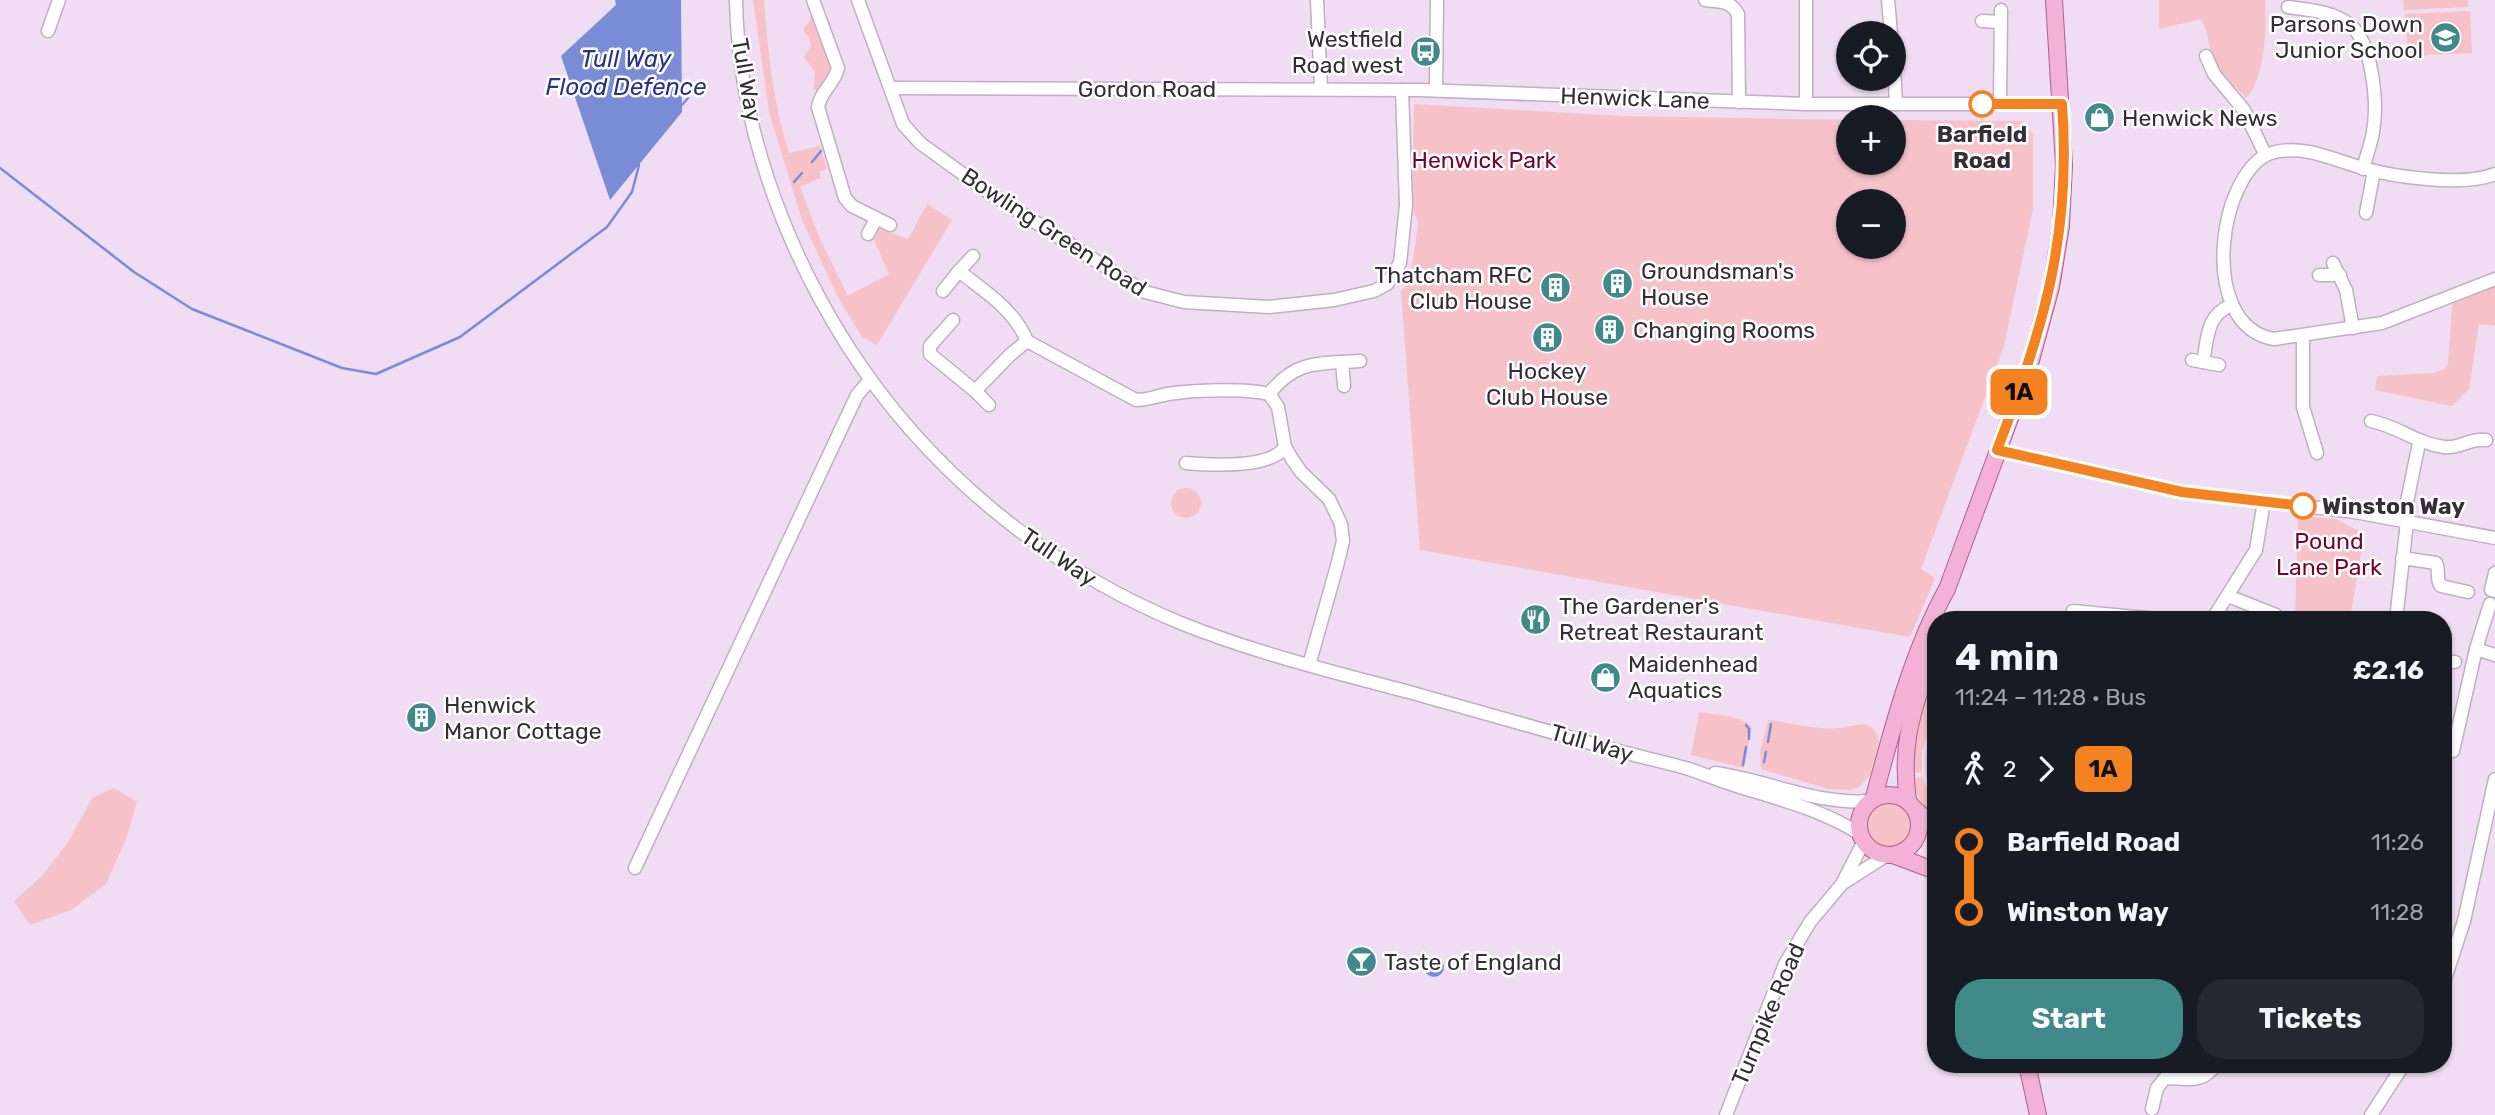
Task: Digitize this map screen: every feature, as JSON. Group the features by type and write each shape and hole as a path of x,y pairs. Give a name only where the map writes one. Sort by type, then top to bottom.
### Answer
{"main road":[{"path":"1935,611 1947,589 2030,364 2043,321 2056,257 2063,195 2064,142 2054,0"},
{"path":"1943,611 1947,589"},
{"path":"1890,855 1910,846 1916,839 1919,821 1911,805 1904,777 1905,750 1927,655"},
{"path":"1923,680 1889,741 1871,799 1860,816 1862,837 1877,852 1927,868"},
{"path":"1871,799 1896,795 1927,820"},
{"path":"2029,1073 2038,1115"}],"street":[{"path":"48,32 59,0"},
{"name":"Tull Way","path":"736,0 746,93 763,165 807,275 829,317 870,380 923,443 1007,522 1060,560 1114,592 1184,624 1309,665 1690,770 1826,814 1862,837"},
{"path":"813,0 838,68 818,105 847,202 890,225"},
{"name":"Bowling Green Road","path":"858,0 903,124 920,143 985,190 1156,297 1209,305 1269,307 1348,297 1374,291 1390,280 1400,263 1406,205 1402,90"},
{"path":"1317,0 1321,89"},
{"path":"1436,90 1437,0"},
{"path":"1705,0 1729,3 1738,14 1740,102"},
{"path":"1806,0 1806,104"},
{"path":"1888,0 1890,21"},
{"path":"2288,7 2334,16 2350,25 2360,36 2368,53 2375,115 2366,213"},
{"path":"2310,25 2312,11"},
{"path":"1982,21 2001,16 2000,104"},
{"path":"2206,56 2221,92 2244,110 2265,154"},
{"name":"Gordon Road","path":"892,88 1402,90"},
{"name":"Henwick Lane","path":"1402,90 1806,104 2062,104"},
{"path":"1895,91 1896,104"},
{"path":"2495,174 2457,180 2405,176 2369,170 2312,152 2290,150 2265,154 2244,177 2228,217 2223,262 2231,304 2249,328 2267,338 2303,337 2382,323 2495,279"},
{"path":"868,234 876,219"},
{"path":"943,290 973,256"},
{"path":"2333,263 2346,290 2353,328"},
{"path":"959,271 1004,307 1020,324 1027,341 1136,400 1167,394 1252,389 1269,394 1278,407 1285,447 1301,472 1329,499 1341,524 1343,541 1309,665"},
{"path":"2319,275 2340,275"},
{"path":"2219,365 2197,361 2213,317 2231,304"},
{"path":"953,320 930,346 930,354 989,405"},
{"path":"2303,337 2303,407 2318,445"},
{"path":"975,391 1027,341"},
{"path":"1269,394 1296,368 1360,361"},
{"path":"1342,362 1344,386"},
{"path":"635,867 857,395 870,380"},
{"path":"2371,421 2390,425 2419,443 2454,447 2476,438 2486,440"},
{"path":"2397,611 2405,521 2419,443"},
{"path":"1186,463 1213,465 1248,462 1282,452 1285,447"},
{"path":"1997,450 2161,488 2405,521 2495,538"},
{"path":"2218,611 2256,550 2264,501"},
{"path":"2402,558 2436,563 2441,586 2468,592"},
{"path":"2453,751 2476,649 2492,595 2495,572"},
{"path":"2228,596 2266,611"},
{"path":"2476,649 2495,655"},
{"name":"Tull Way","path":"1690,770 1736,776 1833,802 1871,799"},
{"path":"2452,958 2464,921 2495,779"},
{"name":"Turnpike Road","path":"1726,1115 1785,964 1810,922 1842,884 1862,837"},
{"name":"Turnpike Road","path":"1842,884 1890,855"},
{"path":"2152,1109 2157,1088 2165,1077 2192,1080 2207,1073"},
{"path":"2371,1115 2398,1073"}],"green space":[{"path":"753,0 764,0 775,97 789,153 820,146 827,169 819,172 821,178 800,187 819,237 848,296 889,274 874,240 879,229 908,239 927,204 952,220 877,345 862,337 839,299 802,220 769,112"},
{"path":"2159,0 2265,0 2266,24 2261,66 2246,98 2212,63 2207,32 2201,19 2159,29"},
{"path":"2403,0 2468,0 2468,7 2404,10"},
{"path":"2470,11 2472,53 2408,56 2405,14"},
{"path":"814,12 833,70 818,93 814,88 815,72 804,57 811,46 804,27"},
{"name":"Henwick Park","path":"1414,104 1622,116 1836,120 1836,175 1906,175 1906,120 2021,121 2033,134 2033,209 2004,346 1921,569 1935,578 1910,637 1420,550 1401,291 1410,281 1418,224 1412,206"},
{"path":"2495,286 2495,326 2479,324 2469,389 2452,406 2375,390 2377,376 2433,373 2445,369 2448,364 2452,304"},
{"path":"1186,488 1197,492 1201,503 1197,514 1186,518 1175,514 1171,503 1175,492"},
{"name":"Pound Lane Park","path":"2298,516 2336,519 2362,533 2351,611 2295,611"},
{"path":"1926,692 1927,736 1922,751 1922,772 1910,773 1911,751"},
{"path":"1699,712 1734,718 1752,727 1744,768 1691,755"},
{"path":"1768,720 1821,728 1869,726 1875,731 1879,741 1870,775 1858,788 1828,789 1761,769 1760,752"},
{"path":"1927,752 1927,779 1925,770"},
{"path":"1922,777 1927,787 1927,810 1919,799 1912,779"},
{"path":"114,788 137,802 126,839 106,884 71,910 30,925 14,901 42,876 68,842 93,797"},
{"path":"1888,802 1904,809 1911,825 1904,841 1888,848 1872,841 1865,825 1872,809"}],"water":[{"name":"Tull Way Flood Defence","path":"615,0 681,0 682,112 610,200 561,56 616,5"},
{"path":"1430,957 1438,957 1444,967 1438,977 1430,977 1424,971 1424,963"}],"waterway":[{"path":"681,106 688,98"},
{"path":"812,162 821,151"},
{"path":"0,168 134,272 192,309 342,368 376,374 460,337 607,227 632,192 639,165"},
{"path":"794,182 802,173"},
{"path":"1768,742 1771,724"},
{"path":"1746,725 1749,739"},
{"path":"1743,765 1746,747"},
{"path":"1764,762 1766,752"}],"bus line":[{"name":"1A","path":"1982,104 2062,104 2064,142 2061,226 2051,287 2030,364 1997,450 2182,492 2303,506"}],"place":[{"name":"Parsons Down Junior School","path":"2446,37"},
{"name":"Westfield Road west","path":"1426,52"},
{"name":"Barfield Road","path":"1982,104"},
{"name":"Henwick News","path":"2099,118"},
{"name":"Groundsman's House","path":"1618,284"},
{"name":"Thatcham RFC Club House","path":"1555,288"},
{"name":"Changing Rooms","path":"1610,330"},
{"name":"Hockey Club House","path":"1547,337"},
{"name":"Winston Way","path":"2303,506"},
{"name":"The Gardener's Retreat Restaurant","path":"1536,619"},
{"name":"Maidenhead Aquatics","path":"1605,677"},
{"name":"Henwick Manor Cottage","path":"421,718"},
{"name":"Taste of England","path":"1361,962"}]}
